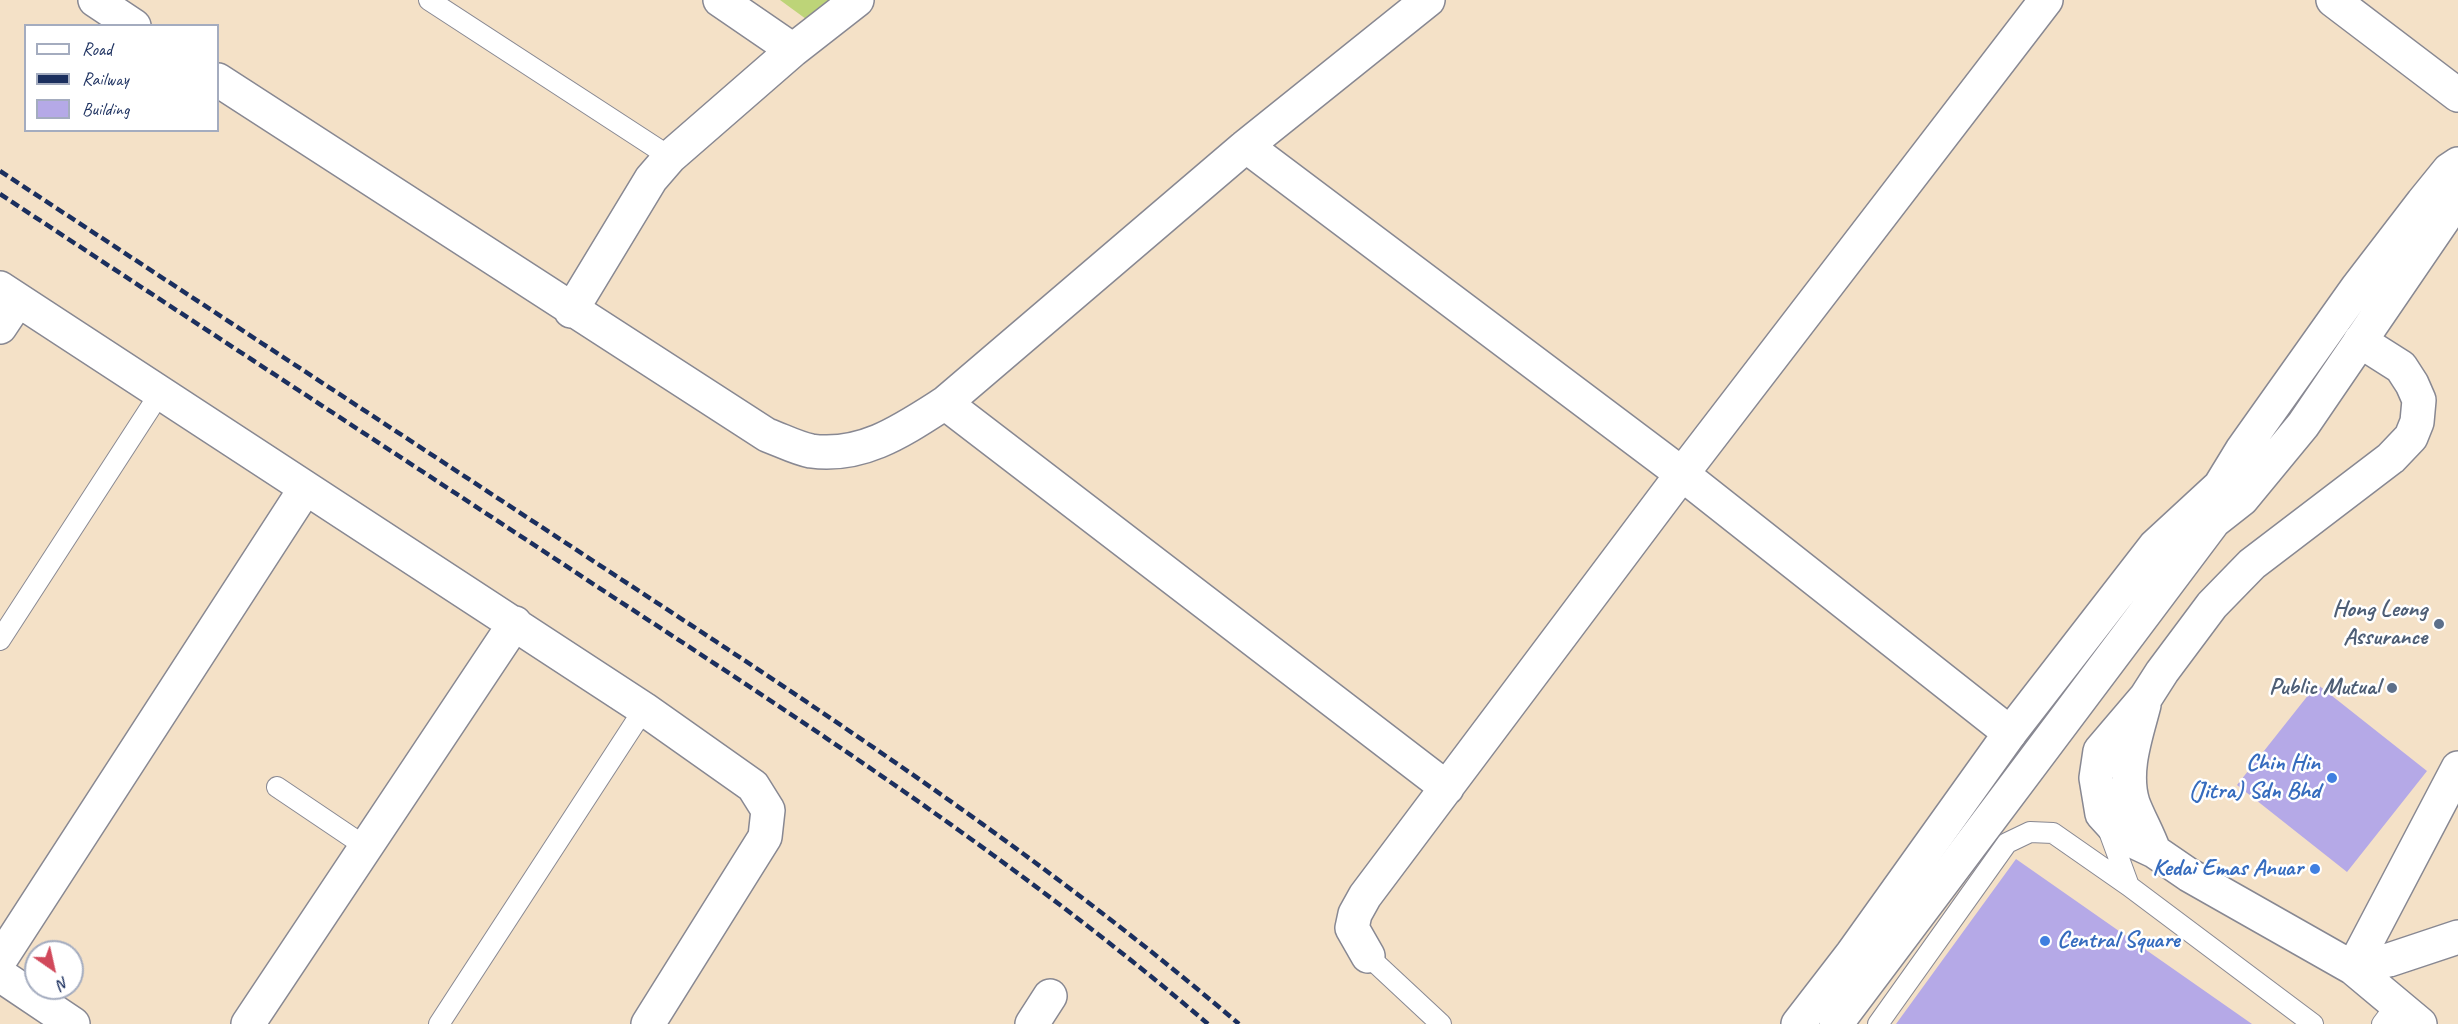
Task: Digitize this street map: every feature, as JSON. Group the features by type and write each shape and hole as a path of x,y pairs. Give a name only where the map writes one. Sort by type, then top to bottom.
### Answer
{"street":[{"path":"94,0 131,24"},
{"path":"720,0 793,50"},
{"path":"571,311 651,179 669,157 793,50 857,0"},
{"path":"219,81 571,311 766,435 810,450 850,452 893,436 945,403 1246,146 1428,0"},
{"path":"1368,956 1352,928 1355,914 1365,896 1682,474 2046,0"},
{"path":"2333,0 2458,96"},
{"path":"1246,146 1682,474 2010,733"},
{"path":"1798,1024 1852,954 2010,733 2155,546 2220,486 2242,450 2357,288 2449,170 2458,164"},
{"path":"1836,1024 2214,521 2242,499 2303,425 2458,198"},
{"path":"0,327 9,294 305,489 515,623 645,709 753,786 768,810 765,837 648,1024"},
{"path":"2242,450 2274,428 2337,351 2350,341 2360,341 2401,367 2419,400 2417,422 2411,437 2391,458 2252,564 2212,605 2146,697 2100,751 2096,778 2102,814 2122,836 2154,850 2189,875 2353,968 2400,1017"},
{"path":"945,403 1447,788"},
{"path":"2214,521 2220,486"},
{"path":"0,960 305,489"},
{"path":"248,1024 515,623"},
{"path":"2146,697 2132,751 2129,778 2133,803 2154,850"},
{"path":"2353,968 2458,768"},
{"path":"2353,968 2389,960 2458,937"},
{"path":"0,975 74,1024"},
{"path":"1032,1024 1050,996"}],"lane":[{"path":"429,0 669,157"},
{"path":"0,640 160,393"},
{"path":"439,1024 645,709"},
{"path":"277,787 366,847"},
{"path":"2102,814 2129,886"},
{"path":"1878,1024 2007,843 2030,832 2053,833 2129,886 2313,1024"},
{"path":"1368,956 1441,1024"}],"green space":[{"path":"780,0 829,0 806,19"}],"building":[{"name":"Chin Hin (Jitra) Sdn Bhd","path":"2317,684 2427,771 2347,872 2237,785"},
{"name":"Central Square","path":"2016,859 2252,1024 1896,1024"}],"railway":[{"path":"0,171 850,731 1087,902 1239,1024"},
{"path":"0,194 840,747 991,853 1137,965 1208,1024"}],"place":[{"name":"Hong Leong Assurance","path":"2439,624"},
{"name":"Public Mutual","path":"2392,688"},
{"name":"Chin Hin (Jitra) Sdn Bhd","path":"2332,778"},
{"name":"Kedai Emas Anuar","path":"2315,869"},
{"name":"Central Square","path":"2045,941"}]}
